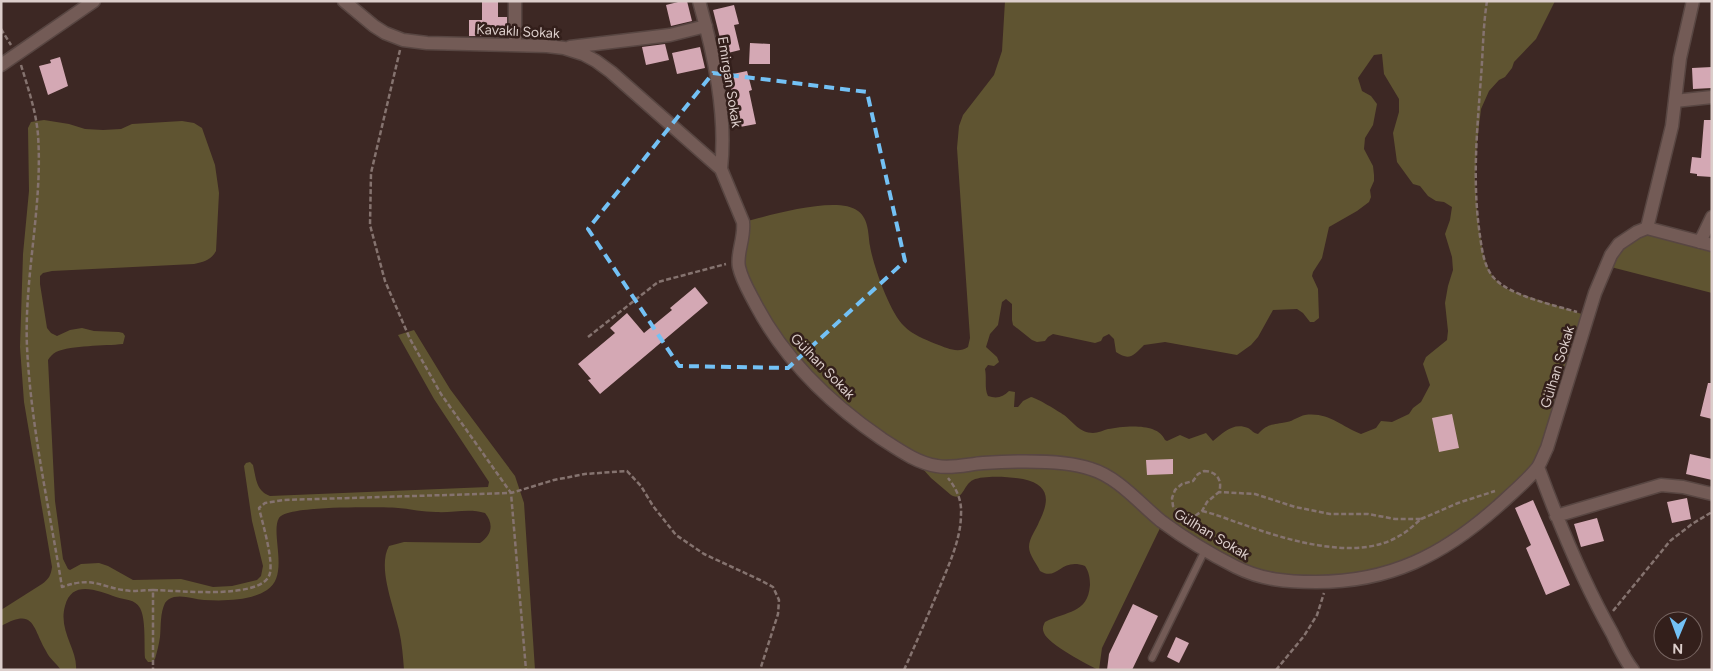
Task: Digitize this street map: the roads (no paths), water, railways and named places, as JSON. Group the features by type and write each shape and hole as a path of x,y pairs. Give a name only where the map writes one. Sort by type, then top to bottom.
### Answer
{"street":[{"path":"1,65 94,1"},
{"name":"Kavaklı Sokak","path":"344,1 374,26 385,33 403,40 444,44 514,44 564,48 583,54 611,72 722,169"},
{"path":"514,44 515,1"},
{"name":"Emirgan Sokak","path":"699,1 706,26 721,107 724,138 722,169"},
{"path":"1693,1 1680,58 1672,126 1647,228 1706,243 1712,218"},
{"path":"564,48 592,46 670,34 706,26"},
{"path":"1675,101 1712,97"},
{"name":"Gülhan Sokak","path":"722,169 743,222 743,240 738,261 745,284 768,326 779,342 817,386 838,406 889,443 928,465 941,467 984,463 1031,462 1072,464 1093,469 1118,484 1163,522 1235,567 1268,579 1295,582 1328,582 1372,577 1414,563 1439,550 1488,515 1538,467 1547,448 1595,293 1611,255 1626,238 1647,228"},
{"path":"1538,467 1556,516 1586,583 1633,670"},
{"path":"1556,516 1661,486 1675,485 1712,494"}],"lane":[{"path":"1152,658 1205,550"}]}
